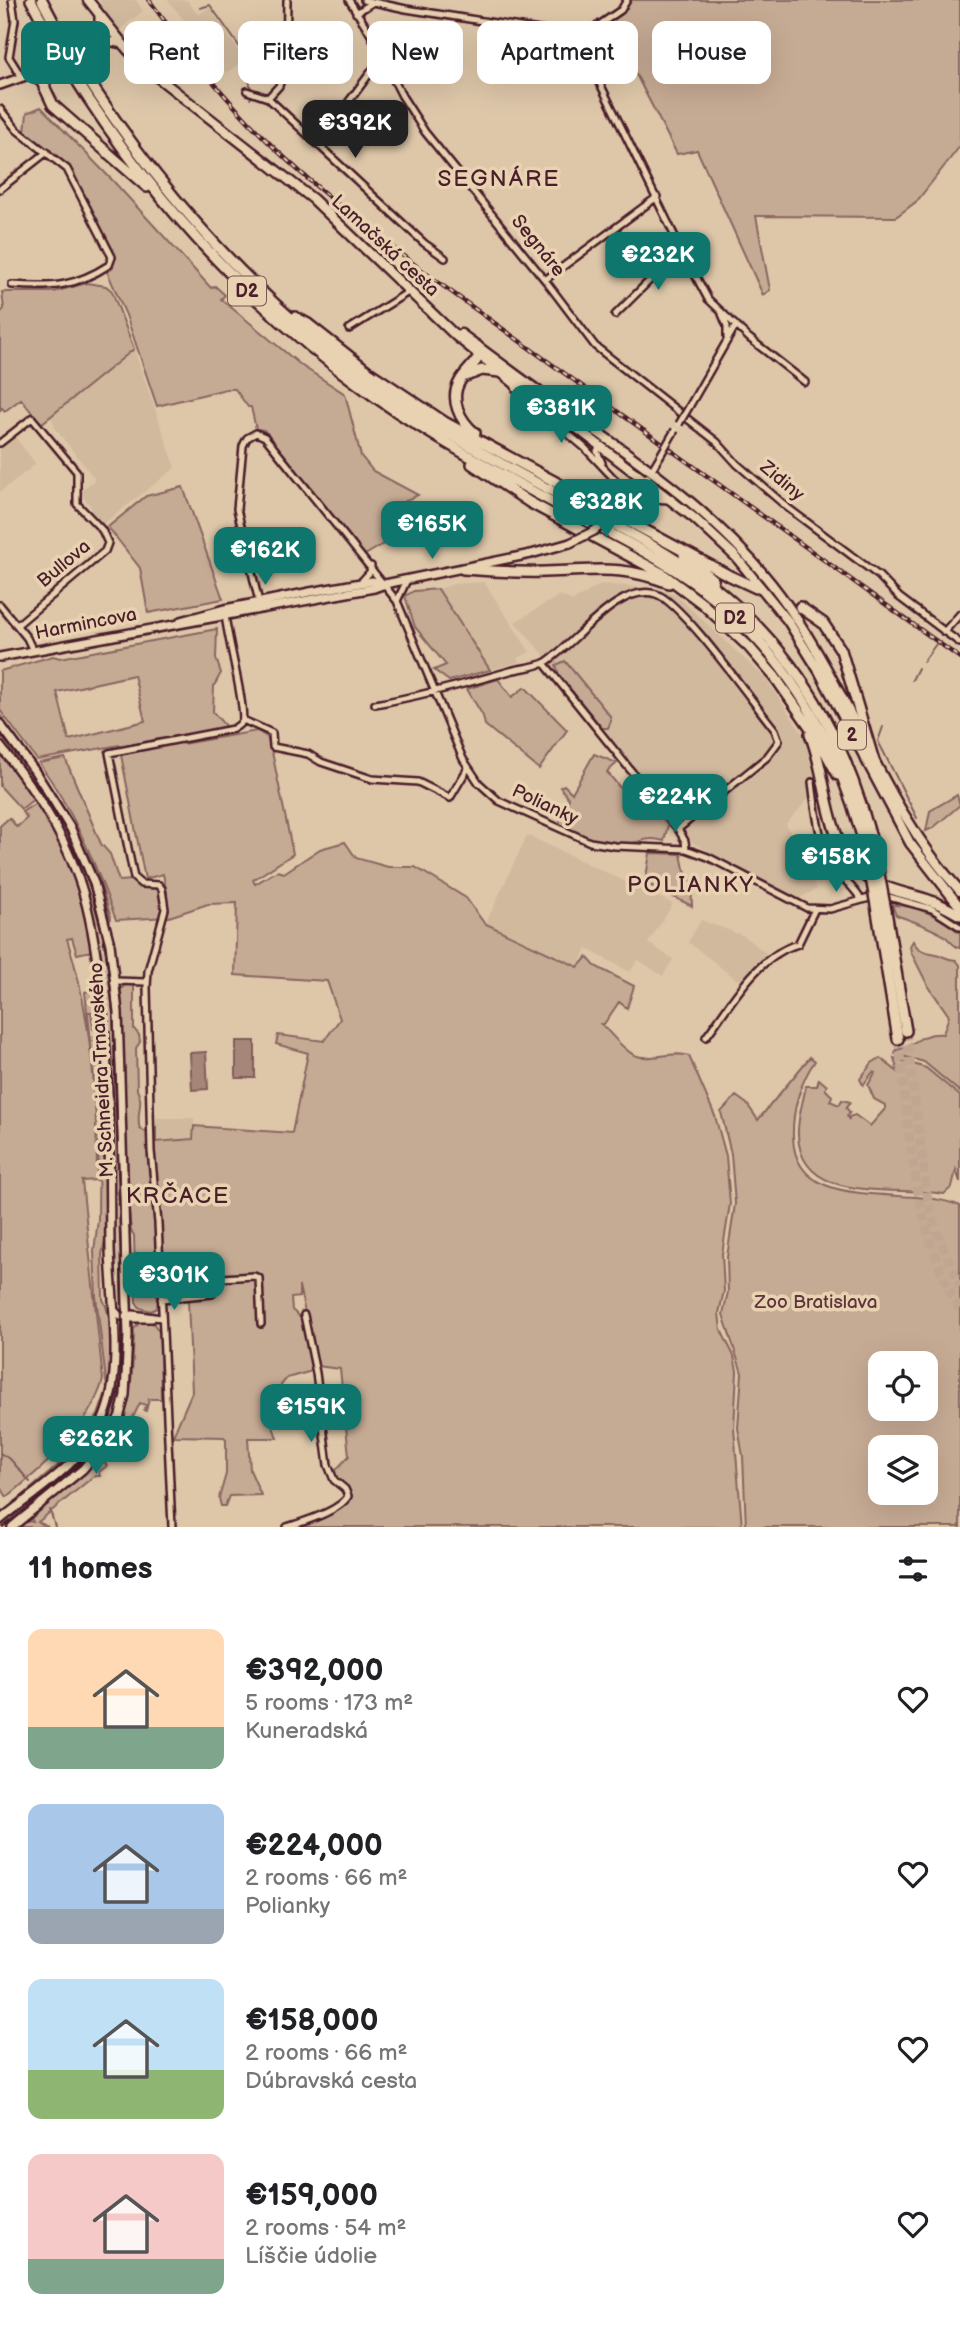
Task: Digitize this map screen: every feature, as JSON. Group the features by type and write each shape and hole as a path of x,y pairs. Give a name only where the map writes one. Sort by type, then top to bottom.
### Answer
{"highway":[{"name":"D2","path":"30,0 45,21"},
{"name":"D2","path":"41,0 50,21"},
{"path":"42,84 53,105 160,197"},
{"name":"D2","path":"84,84 118,143 160,197 240,284 313,349 377,398 453,447 644,551 715,599 756,638 797,689 825,736 847,785 872,862"},
{"name":"D2","path":"86,84 166,190 214,244 284,312 351,368 431,423 489,458 648,544 724,595 772,642 821,710 855,783 906,1031"},
{"path":"284,312 308,324 407,398 492,447 756,589"},
{"path":"478,351 461,378 455,396 461,417 468,428 492,447"},
{"path":"461,378 480,370 500,372"},
{"path":"453,447 463,458 529,502 639,561 687,591 720,618 775,677 847,785"},
{"path":"660,538 720,586 724,595"},
{"path":"463,569 546,572 611,569 644,574 687,591"},
{"path":"800,607 822,623 841,650 874,761"},
{"path":"798,710 817,754 841,847 852,864 876,883 932,901 960,915"},
{"name":"D2","path":"881,911 898,1040"}],"main road":[{"name":"Lamačská cesta","path":"88,0 122,44 160,80 313,199 457,337 651,471 728,536 772,585 813,645 914,832 944,874 960,891"},
{"path":"99,16 99,21"},
{"path":"110,38 113,33"},
{"path":"110,41 122,44"},
{"path":"0,85 21,76"},
{"name":"Lamačská cesta","path":"478,351 515,387 670,499 736,557 788,621 819,671 905,835 933,876 960,907"},
{"name":"Harmincova","path":"225,612 372,589 385,584 546,551 594,531 624,508 651,471"},
{"path":"624,508 649,498 670,499"},
{"name":"Harmincova","path":"0,657 177,623 258,602 372,581 385,584"},
{"name":"M. Schneidra Trnavského","path":"0,724 52,797 81,849 103,912 116,981 127,1298 125,1317 128,1335 125,1395 111,1434 98,1454 83,1469 12,1527"},
{"name":"M. Schneidra Trnavského","path":"0,746 39,799 57,829 77,873 89,916 107,1032 114,1328 113,1387 96,1432 64,1469 0,1520"}],"street":[{"path":"12,0 15,20 9,57 21,76"},
{"path":"268,98 279,86 286,65 287,0"},
{"name":"Segnáre","path":"349,0 367,32"},
{"path":"364,0 489,21"},
{"path":"603,21 621,9 627,0"},
{"path":"356,13 372,3"},
{"path":"318,143 367,77"},
{"name":"Segnáre","path":"396,84 425,132 545,280 587,337"},
{"path":"600,84 708,299 749,338 805,382"},
{"path":"247,91 268,98 424,243 445,258"},
{"path":"0,109 17,130 62,164 72,177 111,252 112,261 86,278 54,287 12,285"},
{"path":"0,189 47,152"},
{"path":"545,280 657,197"},
{"path":"615,315 681,249"},
{"path":"349,329 410,291"},
{"path":"721,312 727,326 727,341"},
{"path":"651,471 736,325"},
{"path":"727,341 739,335 749,338"},
{"name":"Zidiny","path":"587,337 717,442 737,464 788,508 879,576 898,597 960,643"},
{"name":"Lamačská cesta","path":"515,387 585,448 620,485"},
{"name":"Bullova","path":"0,443 32,418 77,472 77,504 102,530 108,543 105,551 17,625"},
{"name":"Polianky","path":"258,602 237,509 244,441 256,433 265,436 397,601 456,744 468,768 485,789 499,800 573,836 609,846 686,849 708,857 799,905 815,909"},
{"path":"600,446 597,451 605,469"},
{"path":"360,583 370,572 370,566"},
{"path":"397,601 407,580"},
{"path":"375,704 435,693 544,663 618,602 632,594 655,594 676,607 775,730 779,741 765,759 678,829"},
{"path":"0,604 27,638 33,651"},
{"path":"225,612 243,720"},
{"path":"944,632 960,614"},
{"path":"544,663 678,829 686,849"},
{"path":"243,720 272,733 273,747 276,749 308,754 321,762 372,779 418,782 450,798 468,768"},
{"path":"172,1527 158,1223 151,1150 146,982 164,918 165,904 159,885 141,884 134,878 109,752 233,729 243,720"},
{"path":"812,782 820,837 836,870 861,900"},
{"path":"706,1037 760,967 776,953 798,944 815,909 830,909 881,897 911,902 943,914 960,927"},
{"path":"116,981 146,982"},
{"path":"161,1299 208,1295 215,1292 222,1278 254,1276 259,1278 261,1324"},
{"path":"127,1298 140,1317"},
{"path":"112,1306 125,1317 162,1318"},
{"path":"287,1527 345,1502 348,1496 345,1489 334,1480 328,1465 316,1373 304,1315"},
{"path":"114,1328 125,1317"},
{"path":"128,1335 140,1317"}],"shaded area":[{"path":"99,0 136,0 143,11 130,21 124,21 124,26 120,29 110,20"},
{"path":"168,0 187,0 198,15 210,7 219,21 185,21"},
{"path":"224,29 238,51 238,64 226,73"},
{"path":"134,349 175,466 102,525 90,512 92,509 80,492 95,479 53,426 55,424 50,417"},
{"path":"15,437 36,464 0,492 0,448"},
{"path":"484,582 530,652 517,658 519,662 490,670 438,589 454,584"},
{"path":"601,584 650,588 675,594 766,679 806,739 814,763 819,787 786,824 817,889 798,899 693,843 676,825 557,670 515,622 560,595 573,601"},
{"path":"0,732 42,787 67,826 94,892 106,948 100,946 89,898 71,848 38,791 0,741"},
{"path":"527,835 673,904 648,943 673,959 663,976 638,960 630,972 587,949 578,966 486,923"},
{"path":"701,920 744,936 766,953 744,982 739,978 737,980 688,942"},
{"path":"101,949 106,952 115,1019 122,1215 121,1265 116,1265 110,1024"},
{"path":"236,1041 255,1041 255,1078 236,1078"},
{"path":"206,1052 208,1089 192,1090 190,1053"},
{"path":"156,1118 194,1118 193,1139 156,1142"},
{"path":"121,1324 124,1356 121,1388 113,1418 102,1439 76,1471 6,1527 0,1527 0,1524 53,1482 102,1426 117,1331"}],"green space":[{"path":"627,0 960,0 960,146 917,201 896,217 756,216 770,290 763,295 697,150 677,154 638,78 638,21 608,20"},
{"path":"41,107 211,288 215,286 225,295 221,299 302,366 345,394 361,456 373,471 418,495 402,503 414,522 412,527 365,555 264,430 256,429 251,407 248,407 235,389 157,406 126,315 106,269 114,263 114,252 72,172 60,159 25,132 27,113"},
{"path":"87,283 106,286 112,291 134,349 41,424 21,399 5,411 2,408 0,410 0,313 4,309 2,292 54,292"},
{"path":"183,487 223,599 148,613 140,568 108,527 146,496"},
{"path":"438,589 490,670 449,681 434,670 446,665 415,627 405,596 414,591"},
{"path":"217,629 216,658 221,673 214,686 213,712 226,727 37,760 0,710 0,671 53,656 60,658","holes":["134,675 145,721 69,740 57,692"]},
{"path":"565,661 610,716 608,728 602,728 559,675 556,665"},
{"path":"498,679 512,697 525,687 567,730 539,769 485,725 483,716 467,689"},
{"path":"0,715 50,786 79,836 102,889 110,920 92,869 75,832 53,793"},
{"path":"257,731 267,737 272,752 293,854 253,880 255,884 277,871 284,873 320,849 345,842 356,858 388,867 415,867 466,898 484,923 578,967 587,957 595,966 634,986 627,1008 619,1002 604,1024 601,1024 634,1055 689,1056 715,1116 726,1156 730,1204 722,1254 724,1291 719,1313 721,1330 734,1356 737,1371 734,1428 742,1527 294,1527 325,1515 348,1502 350,1496 333,1473 349,1456 340,1369 317,1366 299,1286 299,1297 291,1298 292,1310 302,1319 312,1371 287,1378 281,1385 284,1413 269,1415 277,1438 248,1438 250,1470 261,1495 229,1496 225,1506 221,1506 219,1498 226,1474 226,1439 173,1436 192,1392 188,1301 215,1294 223,1276 217,1279 209,1292 163,1293 153,1128 156,1127 156,1142 193,1139 194,1126 292,1133 308,1053 276,1044 278,1035 324,1041 340,1019 327,981 235,975 237,903 208,904 169,917 116,920 83,839 52,781 39,763 65,758 101,844 110,854 119,881 132,880 141,887 157,889 162,894 167,893 163,874 145,879 121,755 182,742 183,744"},
{"path":"0,752 34,799 21,809 0,786"},
{"path":"594,754 617,763 607,772 640,812 651,804 668,825 664,841 651,839 622,844 603,843 576,834 559,824 569,799 560,787 564,785 572,793"},
{"path":"957,795 960,805 926,831 930,811"},
{"path":"36,803 49,821 73,875 85,912 91,951 77,954 72,938 67,939 82,997 94,1089 97,1180 82,1181 103,1380 87,1415 76,1431 51,1459 7,1497 0,1486 0,826 9,818 17,827 27,818 22,812"},
{"path":"650,853 681,854 684,869 691,882 692,906 645,883"},
{"path":"892,905 920,910 945,922 960,933 960,948 937,932 896,915"},
{"path":"913,941 921,950 956,960 960,965 960,1092 924,1062 895,1054 896,1050 922,1038 943,1034 949,1016 927,984 911,952"},
{"path":"134,984 134,1029 140,1042 136,1048 139,1124 140,1129 148,1133 156,1218 159,1300 157,1308 151,1311 140,1308 136,1302 134,1235 131,1231 128,1200 121,989 125,985"},
{"path":"94,989 102,1027 98,1030 93,1029 91,1012 88,1012 93,1062 97,1062 94,1037 103,1038 108,1179 106,1235 102,1254 103,1299 109,1318 111,1339 107,1394 94,1427 72,1455 25,1497 7,1509 56,1467 80,1442 98,1415 107,1389 96,1296 94,1251 98,1220 99,1113 95,1090 85,992"},
{"name":"Zoo Bratislava","path":"810,1057 815,1061 798,1097 793,1137 799,1162 813,1178 834,1188 858,1193 939,1200 960,1206 960,1527 746,1527 743,1456 738,1428 742,1373 723,1314 728,1292 727,1257 735,1204 731,1154 721,1112 736,1096 747,1104 758,1120"},
{"path":"880,1058 898,1072 894,1058 926,1068 960,1096 960,1182 956,1170 952,1187 944,1194 854,1188 815,1173 803,1158 798,1129 806,1086 817,1086 819,1079 827,1086 825,1089 832,1096 830,1101 839,1105 842,1100 850,1102 846,1108 850,1112 847,1116 849,1120 849,1117 855,1115 870,1126 885,1109 885,1105 874,1099 868,1085 875,1073 873,1072 863,1085 860,1079 872,1063"},
{"path":"140,1322 154,1324 160,1333 161,1399 149,1399 146,1411 146,1405 140,1403 116,1452 104,1462 107,1466 99,1472 100,1476 94,1476 38,1522 48,1527 20,1527 27,1521 33,1522 30,1516 75,1481 112,1439 129,1395 134,1329"}],"waterway":[{"path":"200,8 210,5 244,53 251,90"},
{"path":"923,662 936,644"},
{"path":"912,680 918,668"},
{"path":"883,727 878,741 917,818"},
{"path":"0,1453 11,1460 30,1482"},
{"path":"50,1510 55,1527"}],"tunnel":[{"path":"906,1031 928,1201 937,1232 960,1287"},
{"path":"898,1039 910,1144 922,1212 931,1245 960,1310"}],"tram line":[{"path":"0,734 39,786 72,843 89,884 104,942 114,1031 122,1331 119,1390 111,1416 99,1438 66,1476 3,1527"}],"railway":[{"path":"149,0 197,63 267,141 358,220 432,278 960,658"}],"district":[{"name":"SEGNÁRE","path":"499,179"},
{"name":"POLIANKY","path":"691,885"},
{"name":"KRČACE","path":"178,1196"}]}
